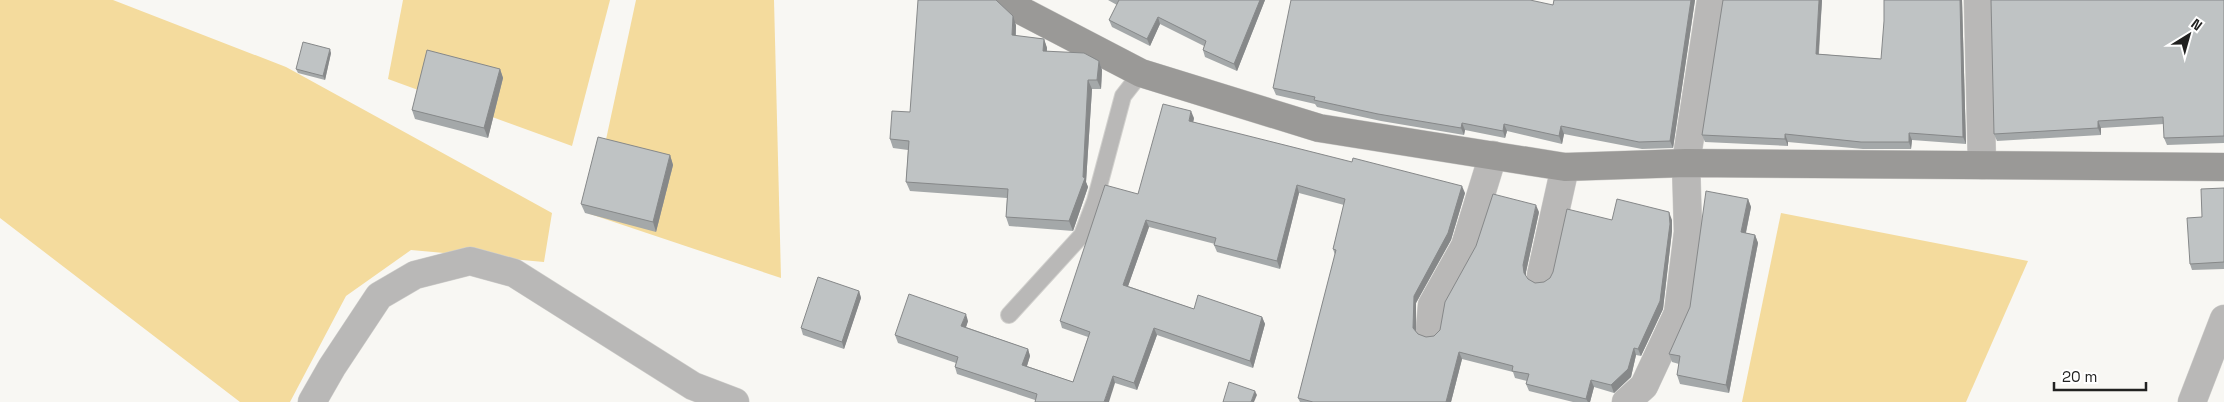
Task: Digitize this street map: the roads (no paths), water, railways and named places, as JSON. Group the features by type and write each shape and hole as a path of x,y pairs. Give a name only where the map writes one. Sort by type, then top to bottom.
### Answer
{"street":[{"path":"1010,0 1024,12 1141,73 1318,128 1565,167 1686,163 2224,167"},
{"path":"1626,402 1644,386 1678,313 1688,232 1686,163 1711,0"},
{"path":"1978,0 1982,165"},
{"path":"1430,329 1432,305 1465,246 1493,155"},
{"path":"1541,275 1565,167"},
{"path":"312,402 332,367 379,296 415,275 470,261 514,273 693,386 735,402"},
{"path":"2192,402 2224,319"}],"lane":[{"path":"1009,315 1082,235 1095,201 1123,96 1141,73"}]}
